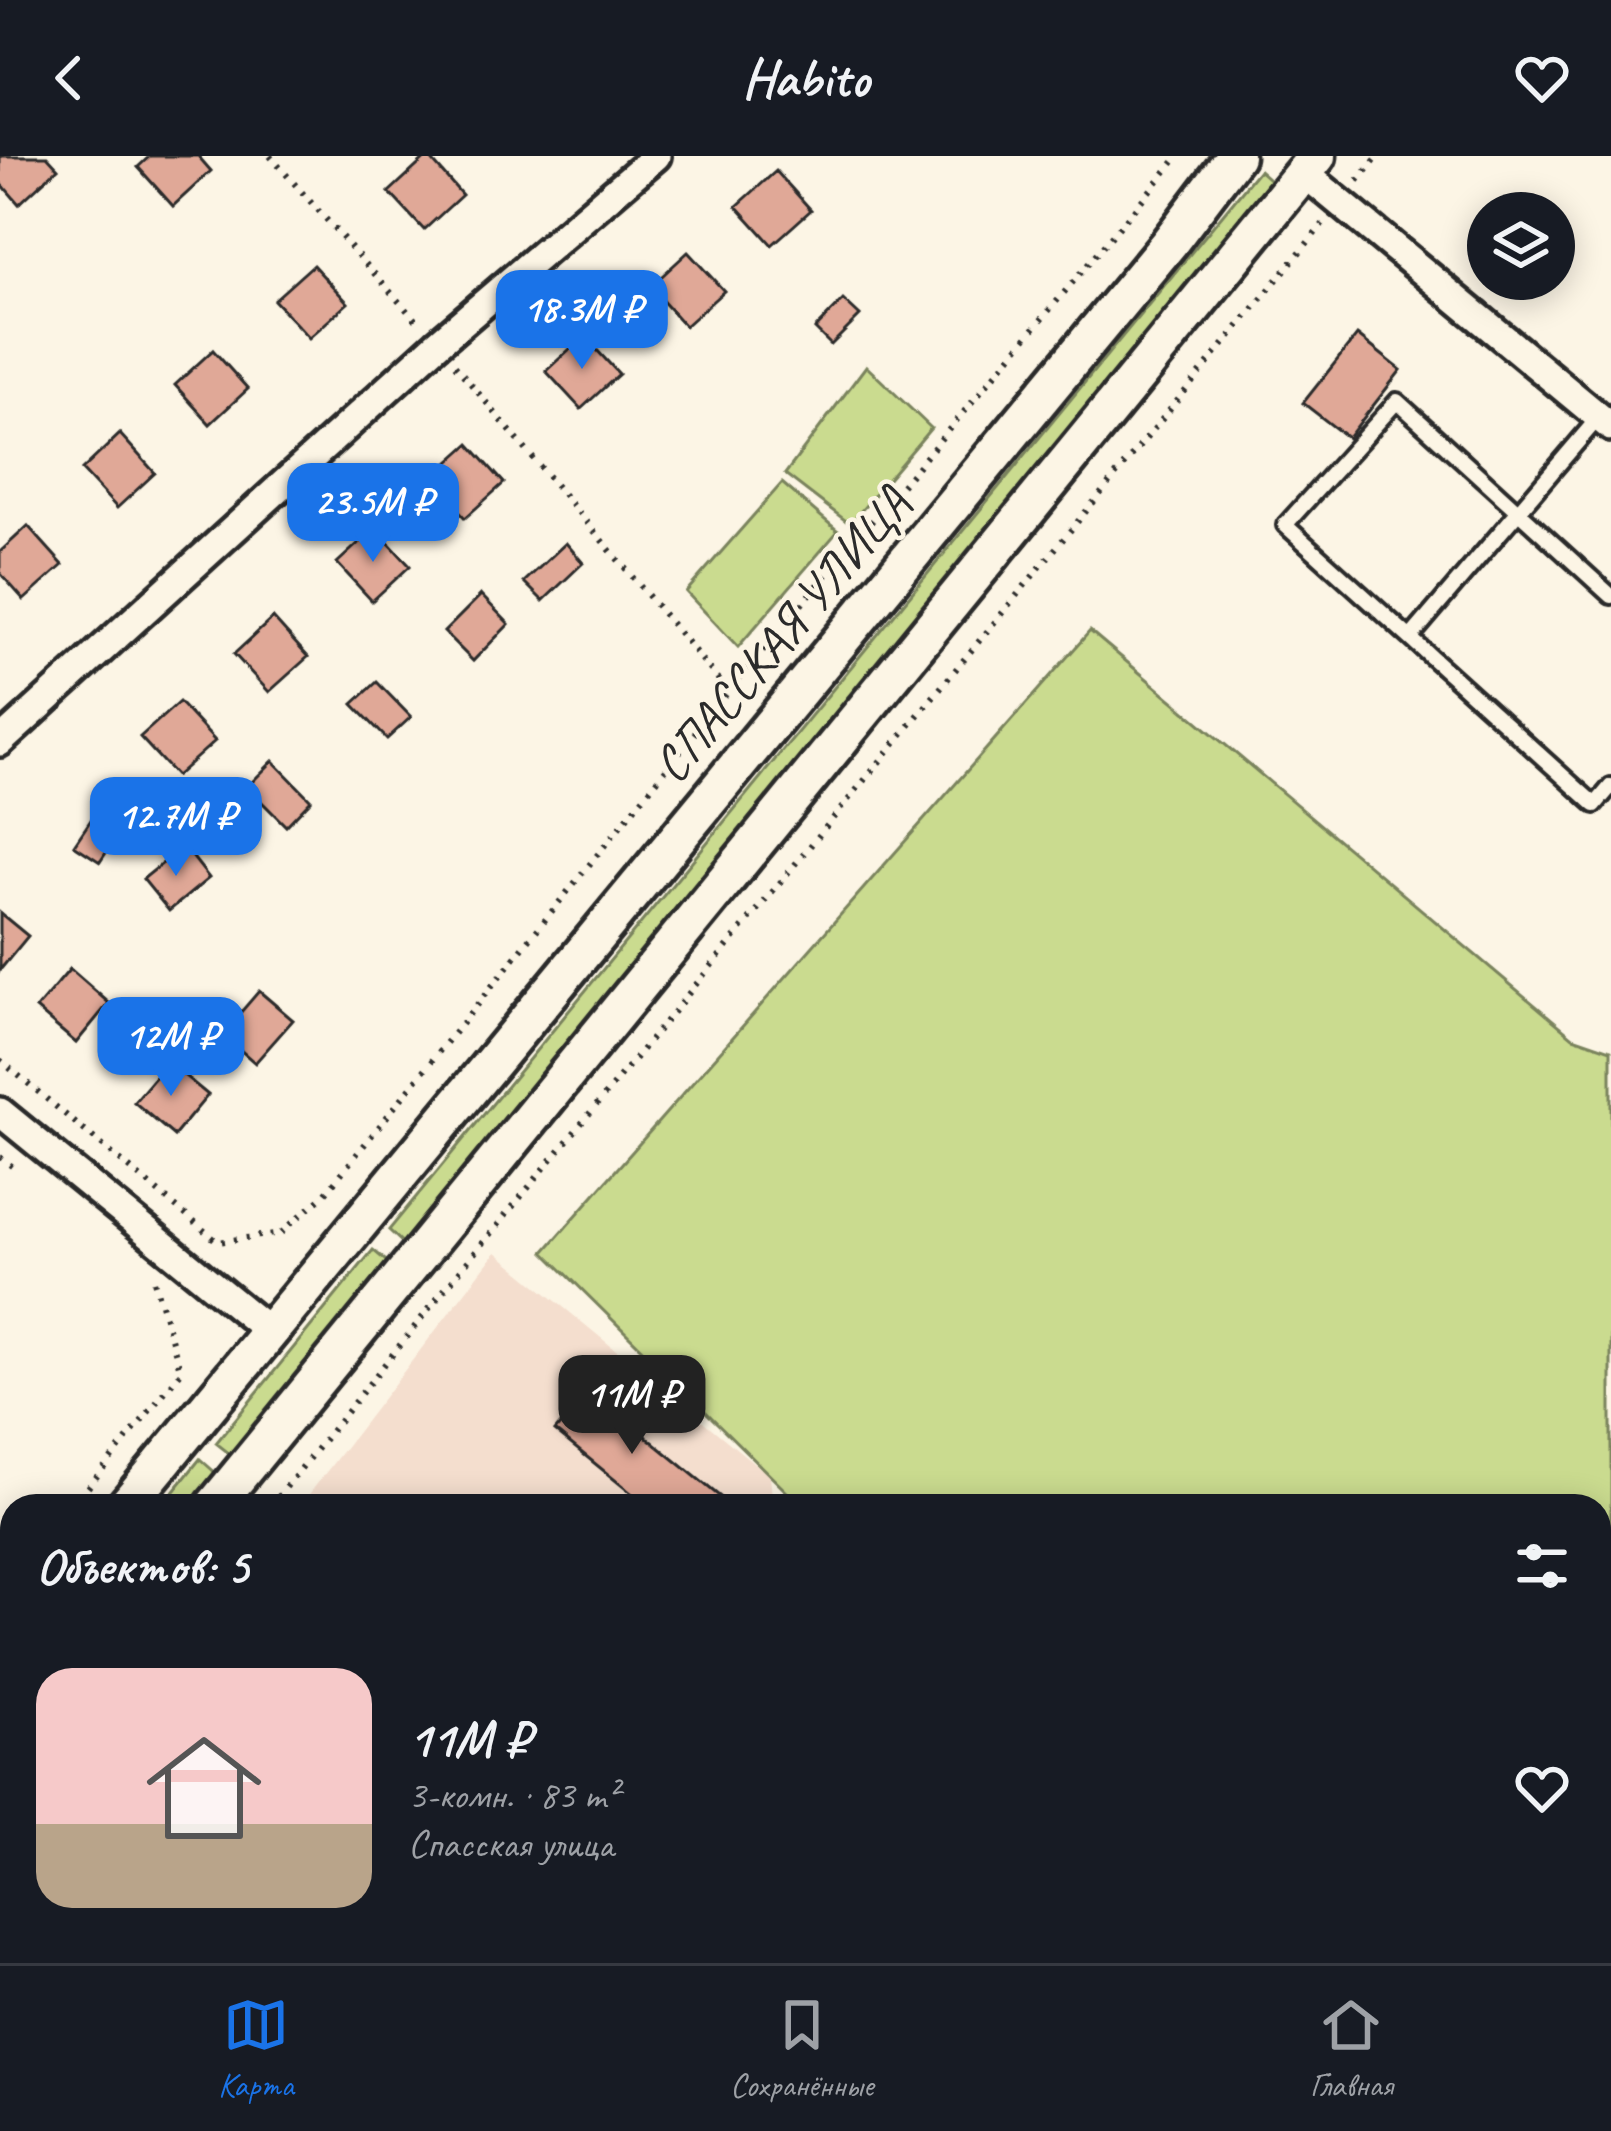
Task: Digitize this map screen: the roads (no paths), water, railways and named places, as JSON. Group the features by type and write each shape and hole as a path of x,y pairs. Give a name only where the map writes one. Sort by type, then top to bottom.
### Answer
{"street":[{"path":"0,742 437,344 656,156"},
{"name":"СПАССКАЯ УЛИЦА","path":"136,1494 1169,243 1235,156"},
{"path":"224,1494 1310,164 1340,202 1605,422"},
{"path":"0,1112 270,1332"}],"lane":[{"path":"1611,596 1396,401 1285,525 1594,805 1611,786"},
{"path":"1410,638 1605,422"}]}
